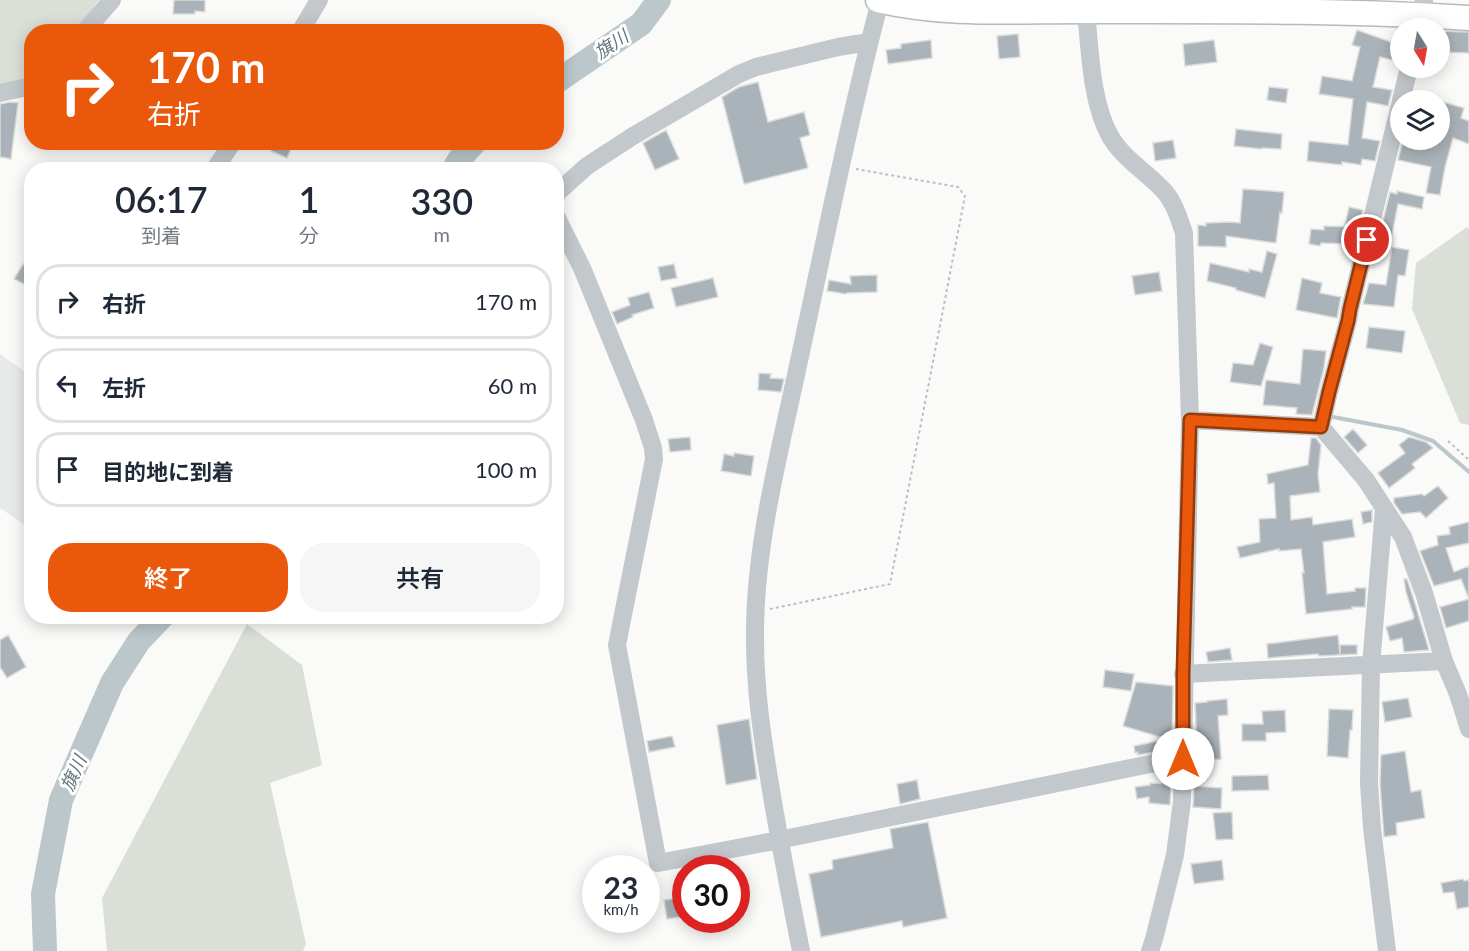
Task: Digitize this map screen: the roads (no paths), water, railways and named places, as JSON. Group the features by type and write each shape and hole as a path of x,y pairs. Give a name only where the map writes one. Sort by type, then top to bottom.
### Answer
{"main road":[{"path":"879,0 907,6 966,11 1087,5 1421,14 1469,18"}],"street":[{"path":"91,24 112,0"},
{"path":"305,24 319,0"},
{"path":"801,951 779,840 761,727 755,638 757,591 775,476 879,0"},
{"path":"1087,5 1095,88 1100,114 1111,138 1128,159 1165,193 1178,212 1184,233 1190,420 1182,801 1175,855 1150,951"},
{"path":"564,187 587,166 633,136 739,74 756,67 838,47 869,42"},
{"path":"0,93 24,88"},
{"path":"1321,427 1390,146"},
{"path":"564,232 582,268 644,420 653,448 654,459 617,645 658,863 1138,766 1183,759"},
{"path":"1190,420 1321,427 1366,480 1403,537 1424,593 1444,661 1463,693 1469,729"},
{"path":"1384,509 1371,665 1369,784 1387,951"},
{"path":"1183,674 1444,661"}],"waterway":[{"name":"旗川","path":"564,77 641,24 659,0"},
{"name":"旗川","path":"458,162 468,150"},
{"path":"1333,417 1402,430 1433,441 1469,472"},
{"name":"旗川","path":"45,951 43,894 61,800 112,683 139,641 155,624"}]}
